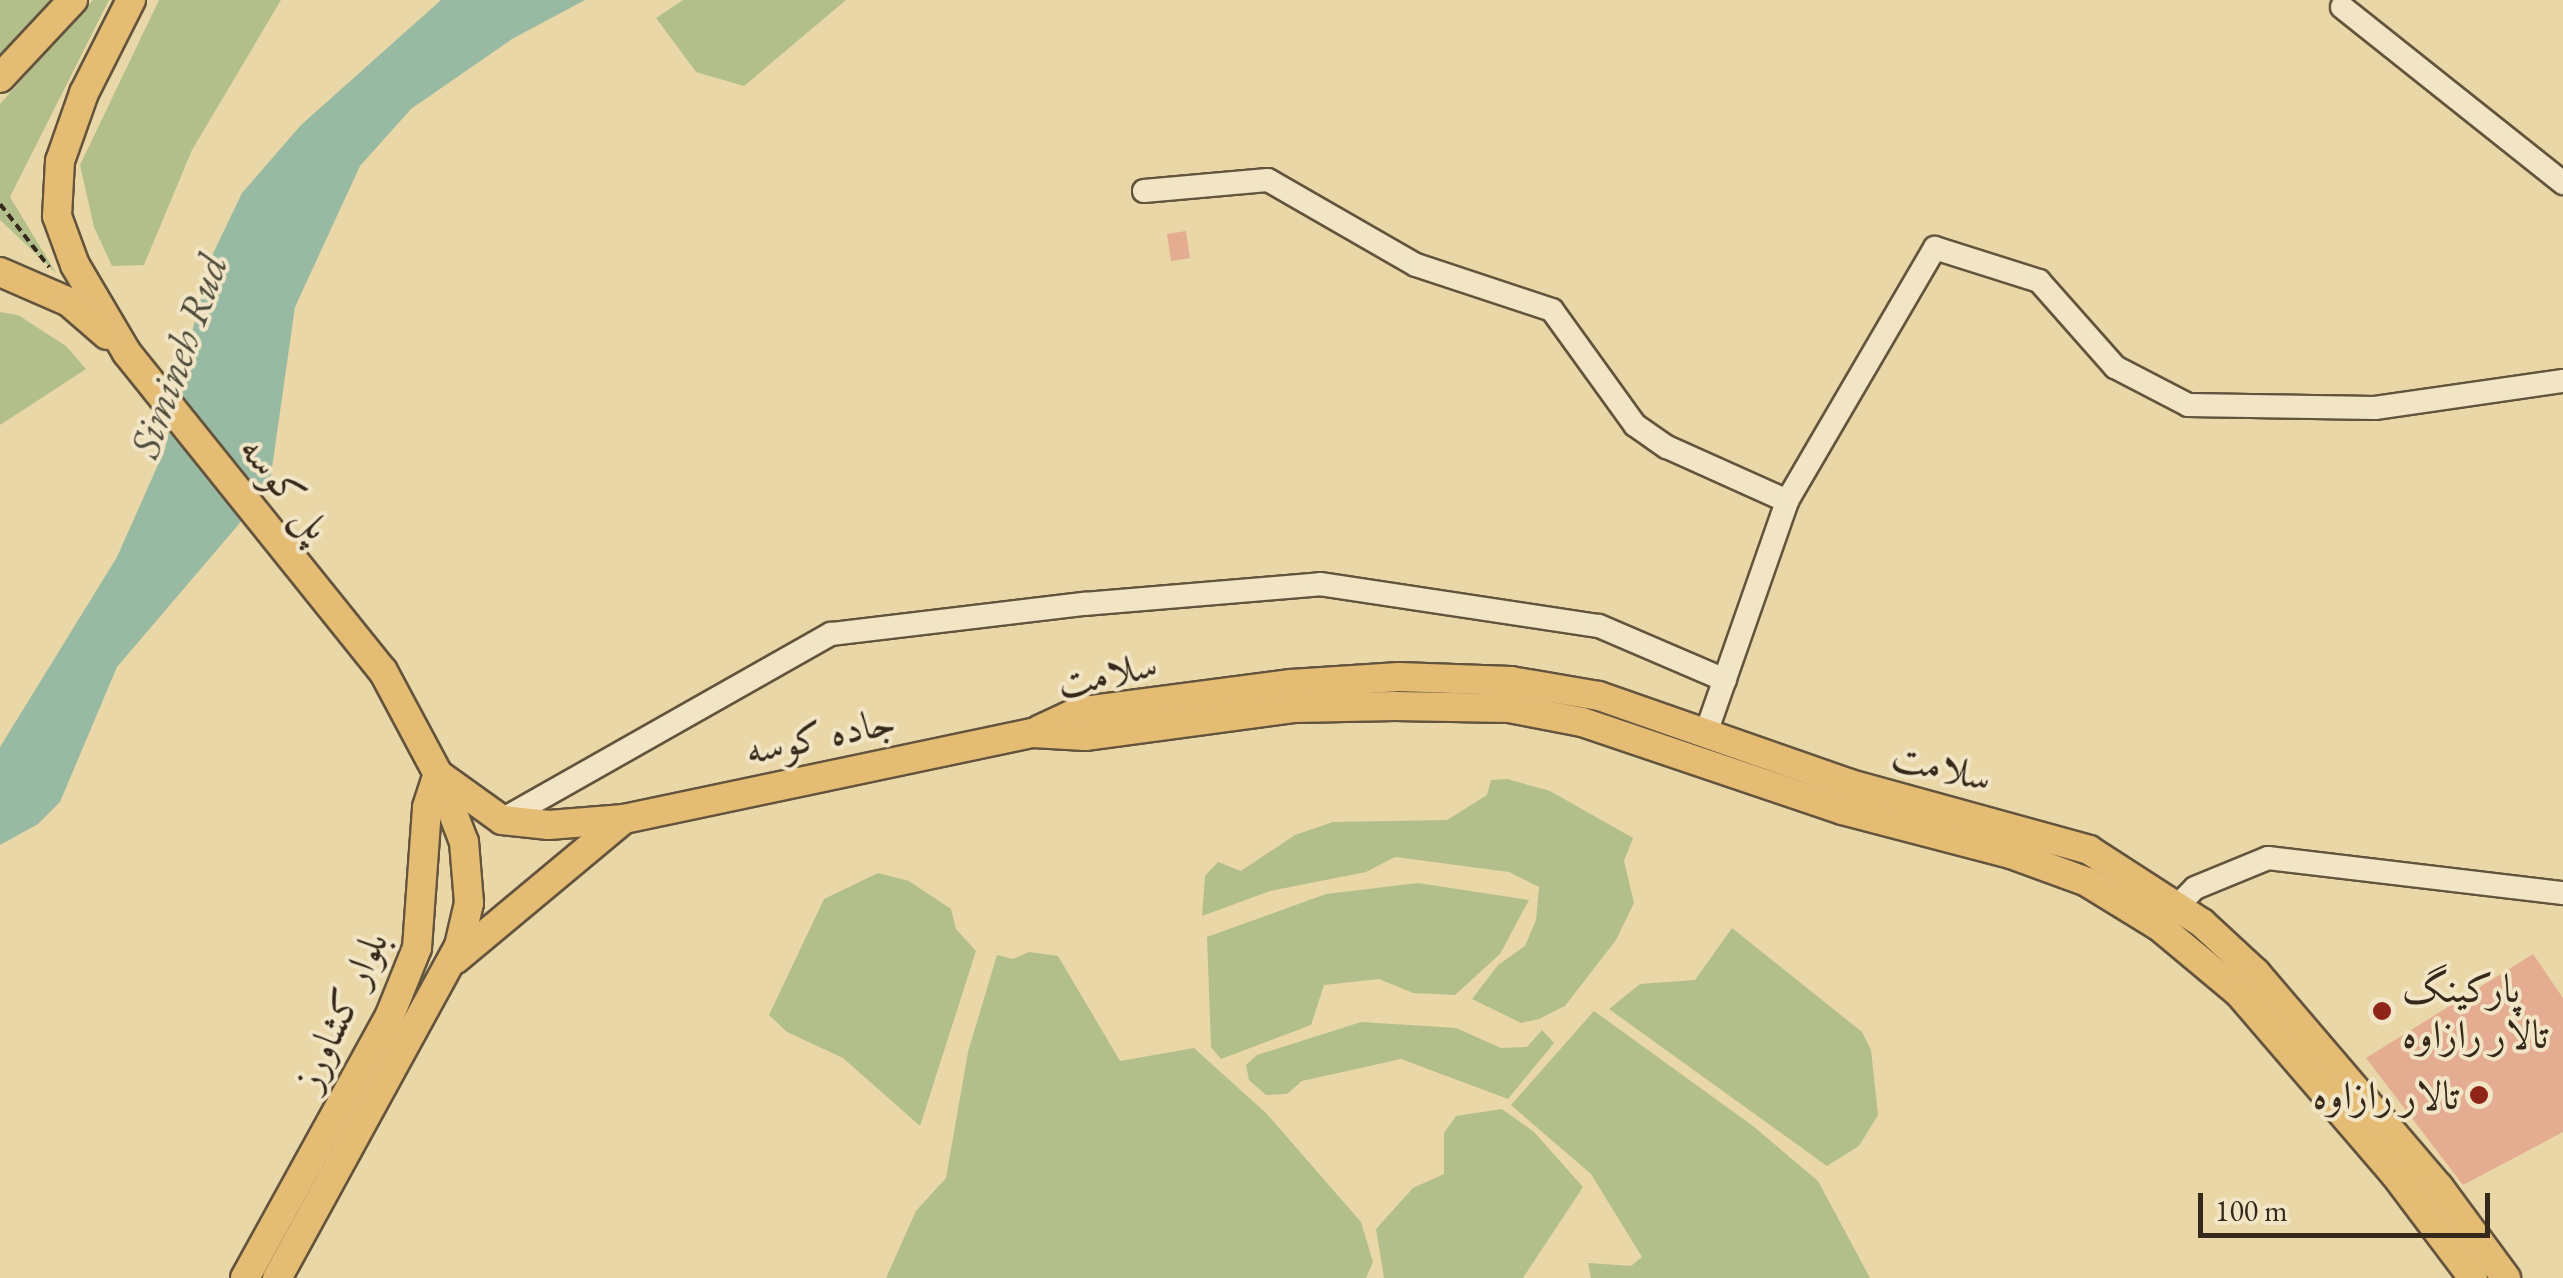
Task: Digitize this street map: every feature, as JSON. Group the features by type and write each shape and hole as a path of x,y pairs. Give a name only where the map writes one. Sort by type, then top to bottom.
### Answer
{"main road":[{"path":"0,78 73,0"},
{"path":"127,353 75,265 58,216 57,193 60,161 84,93 131,0"},
{"path":"0,272 69,302 127,353"},
{"name":"پل کوسه","path":"127,353 383,670 438,774"},
{"name":"سلامت","path":"1033,733 1077,712 1399,677 1511,681 1599,696 1707,730 1850,784 2089,850 2168,916 2256,973 2314,1035 2506,1278"},
{"name":"سلامت","path":"1033,733 1085,736 1295,708 1509,708 1697,757 1774,789 2087,882 2168,916 2394,1173 2473,1278"},
{"path":"1697,757 1707,730"},
{"name":"جاده کوسه","path":"502,820 523,826 624,819 1033,733"},
{"path":"438,774 502,820"},
{"name":"بلوار کشاورز","path":"244,1278 390,1015 417,948 426,807 438,774"},
{"name":"بلوار کشاورز","path":"277,1278 452,964 469,902 464,842 438,774"},
{"name":"جاده کوسه","path":"452,964 501,915 624,819"},
{"path":"417,948 452,964"}],"street":[{"path":"2342,7 2563,184"},
{"path":"1144,191 1268,180 1416,265 1552,310 1635,425 1667,447 1787,501"},
{"path":"1707,730 1787,501 1935,248 2039,281 2116,367 2188,405 2375,408 2563,381"},
{"path":"502,820 830,634 1084,604 1320,584 1598,626 1725,680"},
{"path":"2268,858 2286,881"},
{"path":"2168,916 2236,866 2268,858 2563,894"}],"path":[{"path":"0,204 61,282"}],"shaded area":[{"path":"0,0 51,0 0,57"},
{"path":"93,0 109,0 10,197 56,273 0,220 0,104"},
{"path":"159,0 281,0 192,150 144,265 112,266 94,227 80,165"},
{"path":"441,0 585,0 512,39 411,109 360,166 295,307 271,475 239,524 117,667 60,802 38,824 0,845 0,747 117,557 165,449 208,264 242,193 301,125"},
{"path":"683,0 846,0 744,86 696,72 656,18"},
{"path":"0,312 18,315 66,346 86,369 0,425"},
{"path":"1507,779 1550,791 1633,838 1624,861 1634,903 1616,940 1565,1006 1539,1019 1521,1023 1472,999 1498,965 1525,946 1536,920 1539,887 1509,872 1395,857 1366,872 1270,891 1202,916 1205,876 1218,862 1241,871 1295,835 1333,822 1447,820 1487,795 1491,780"},
{"path":"878,873 909,881 951,909 956,929 976,951 920,1126 843,1058 787,1032 769,1015 824,899"},
{"path":"1418,883 1529,900 1500,954 1455,995 1413,993 1379,979 1324,985 1311,1025 1221,1059 1211,1047 1207,937 1326,894"},
{"path":"1732,928 1862,1032 1871,1050 1878,1115 1859,1146 1827,1166 1609,1009 1640,984 1695,980"},
{"path":"1029,952 1058,956 1120,1061 1194,1048 1266,1113 1361,1222 1373,1262 1366,1278 886,1278 916,1211 946,1178 968,1052 997,955 1013,959"},
{"path":"1594,1011 1753,1126 1818,1181 1870,1278 1591,1278 1588,1263 1631,1266 1642,1257 1591,1174 1511,1105"},
{"path":"1361,1022 1456,1028 1501,1048 1527,1047 1542,1030 1554,1043 1508,1099 1401,1059 1302,1081 1287,1094 1266,1095 1249,1080 1246,1065 1257,1055"},
{"path":"1502,1109 1534,1132 1583,1187 1523,1278 1384,1278 1376,1229 1413,1188 1444,1174 1444,1133 1456,1116"}],"building":[{"path":"1186,231 1190,258 1171,261 1167,234"},
{"name":"تالار رازاوه","path":"2533,954 2563,998 2563,1132 2463,1185 2366,1058"}],"place":[{"name":"پارکینگ تالار رازاوه","path":"2382,1011"},
{"name":"تالار رازاوه","path":"2479,1095"}],"water label":[{"name":"Simineh Rud","path":"179,356"}]}
